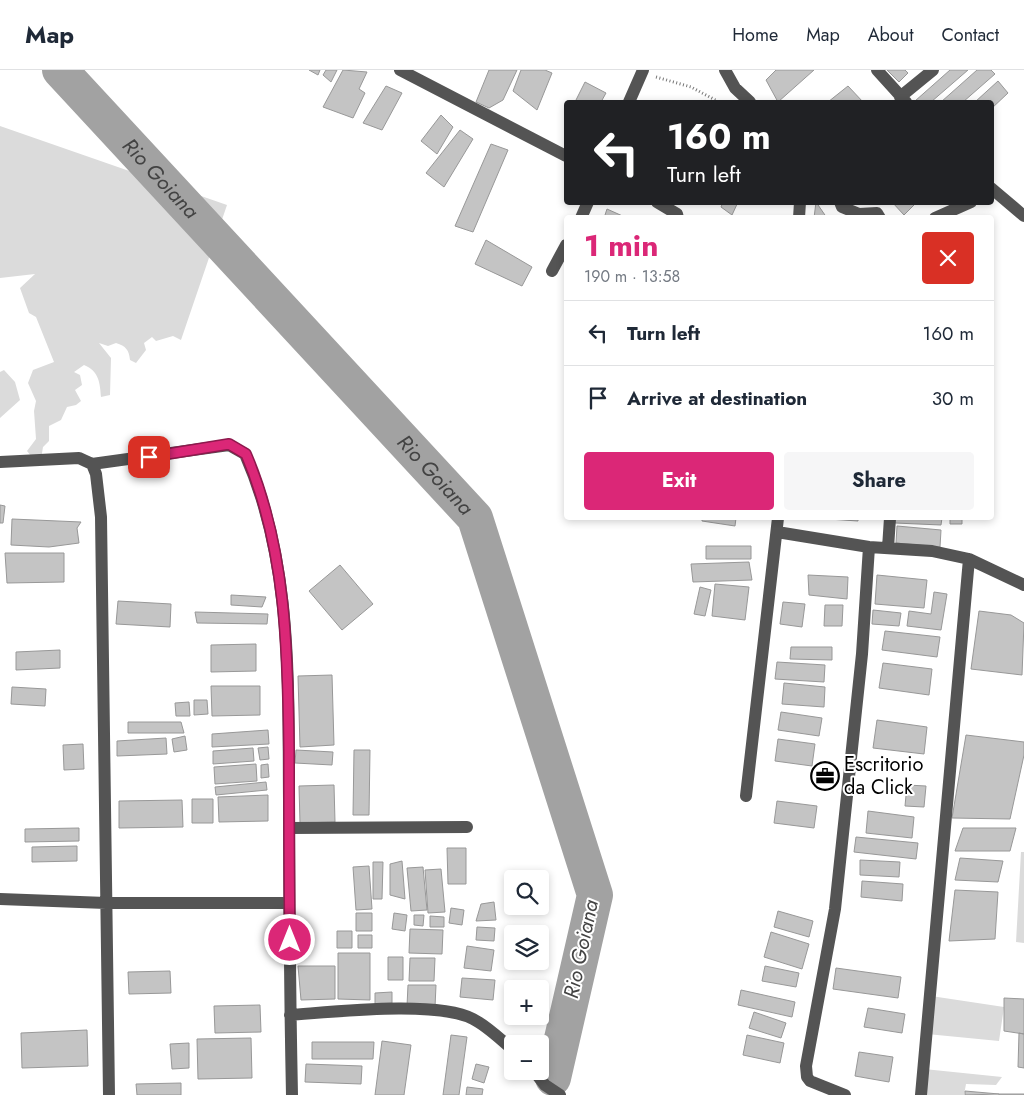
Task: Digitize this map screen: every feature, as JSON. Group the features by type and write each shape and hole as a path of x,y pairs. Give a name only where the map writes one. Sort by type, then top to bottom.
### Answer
{"street":[{"path":"400,70 564,155"},
{"path":"725,70 735,88 748,100"},
{"path":"876,70 903,100 933,70"},
{"path":"630,100 640,71"},
{"path":"994,192 1024,216"},
{"path":"662,205 677,215"},
{"path":"841,205 859,214 877,213 878,215"},
{"path":"942,215 964,205"},
{"path":"552,271 564,249"},
{"path":"0,462 79,458 92,464 229,444 246,454 265,509 281,580 288,674 292,1095"},
{"path":"92,464 96,474 101,517 109,1095"},
{"path":"746,796 778,520"},
{"path":"888,548 890,520"},
{"path":"777,532 869,546 932,551 969,559 1024,585"},
{"path":"845,1095 814,1082 807,1077 806,1055 826,964 835,909 862,654 869,546"},
{"path":"921,1095 969,559"},
{"path":"289,828 467,827"},
{"path":"0,899 106,904 289,903"},
{"path":"290,1015 402,1009 443,1012 472,1018 504,1043"},
{"path":"541,1080 560,1095"}],"path":[{"path":"640,71 691,87 715,100"}],"shaded area":[{"path":"0,126 227,205 181,340 173,336 156,341 152,337 144,343 146,350 136,363 130,360 125,347 116,343 108,346 99,343 111,358 110,395 101,397 98,378 89,368 84,365 74,372 80,375 82,385 75,390 81,401 76,405 67,407 61,420 49,426 49,441 43,447 41,459 31,456 27,451 36,439 34,411 36,401 28,383 33,370 54,362 36,317 29,313 20,288 35,274 0,278"},
{"path":"4,370 15,382 20,400 0,418 0,372"},
{"path":"1021,852 1024,852 1024,943 1016,942"},
{"path":"931,996 1004,1007 999,1041 927,1034"},
{"path":"924,1069 1002,1077 996,1085 966,1084 964,1095 921,1095"}],"building":[{"path":"309,70 320,70 318,75"},
{"path":"326,70 337,70 331,82 323,75"},
{"path":"343,70 367,72 359,89 365,93 353,118 323,107"},
{"path":"489,70 517,70 503,100 489,108 476,102"},
{"path":"521,70 545,70 552,73 537,110 513,91"},
{"path":"776,70 814,70 780,100 777,100 766,80"},
{"path":"887,70 905,70 908,73 899,82"},
{"path":"950,70 968,70 933,100 916,100"},
{"path":"977,70 991,70 995,74 965,100 943,100"},
{"path":"998,81 1008,93 994,106 994,100 977,100"},
{"path":"585,82 606,93 602,100 576,100"},
{"path":"386,86 402,93 382,130 363,123"},
{"path":"848,86 861,100 830,100"},
{"path":"441,115 453,127 437,154 421,141"},
{"path":"460,130 473,139 444,187 426,173"},
{"path":"491,144 508,150 473,232 455,226"},
{"path":"722,205 737,205 732,215 721,207"},
{"path":"816,205 818,205 825,215 814,215"},
{"path":"895,205 914,205 904,215"},
{"path":"607,209 620,215 605,215"},
{"path":"486,240 532,267 522,286 475,264"},
{"path":"0,505 5,506 3,523 0,523"},
{"path":"12,519 81,522 77,528 79,543 49,547 11,545"},
{"path":"702,520 736,520 735,526"},
{"path":"895,520 942,520 941,525 895,523"},
{"path":"950,520 962,520 962,524 950,524"},
{"path":"897,526 941,530 940,547 896,543"},
{"path":"706,546 751,546 751,559 706,559"},
{"path":"5,553 64,553 64,582 7,583"},
{"path":"749,562 752,580 693,582 691,564"},
{"path":"340,565 373,604 342,630 309,591"},
{"path":"808,575 848,577 847,599 809,595"},
{"path":"877,575 927,580 924,608 875,604"},
{"path":"715,584 749,587 745,620 712,616"},
{"path":"700,587 711,590 705,616 694,614"},
{"path":"934,592 947,594 941,630 907,626 909,611 931,614"},
{"path":"231,595 266,597 262,607 231,605"},
{"path":"118,601 171,604 170,627 116,624"},
{"path":"783,602 805,604 802,627 780,624"},
{"path":"825,605 843,605 842,626 824,626"},
{"path":"873,610 901,613 899,626 872,624"},
{"path":"979,611 1011,615 1024,623 1022,675 971,669"},
{"path":"195,612 268,614 267,624 197,623"},
{"path":"885,631 940,637 937,657 882,650"},
{"path":"256,644 256,671 211,672 211,645"},
{"path":"791,647 832,647 832,660 790,659"},
{"path":"60,650 60,668 16,670 16,652"},
{"path":"777,662 825,665 824,682 775,679"},
{"path":"883,663 932,669 929,695 879,688"},
{"path":"332,675 334,745 300,747 298,676"},
{"path":"784,683 825,687 824,707 782,704"},
{"path":"211,686 260,686 260,715 212,716"},
{"path":"12,687 46,689 45,706 11,704"},
{"path":"194,700 207,700 208,714 194,715"},
{"path":"189,702 190,716 176,716 175,703"},
{"path":"781,712 822,718 819,736 778,730"},
{"path":"877,720 927,727 924,754 873,748"},
{"path":"128,722 181,722 184,733 128,733"},
{"path":"268,730 269,744 212,747 212,734"},
{"path":"966,735 1024,742 1024,755 1010,819 952,818"},
{"path":"185,736 187,750 174,752 172,739"},
{"path":"166,738 167,754 117,756 117,741"},
{"path":"778,739 815,744 812,766 775,761"},
{"path":"83,744 84,769 64,770 63,745"},
{"path":"268,747 269,759 260,760 258,748"},
{"path":"253,748 254,761 213,764 213,751"},
{"path":"296,750 333,752 332,765 295,763"},
{"path":"354,750 370,750 369,815 353,815"},
{"path":"256,764 257,781 215,784 214,767"},
{"path":"268,764 269,777 261,778 261,765"},
{"path":"266,782 267,790 216,795 215,787"},
{"path":"334,785 335,822 300,823 299,786"},
{"path":"907,785 926,786 924,807 905,806"},
{"path":"268,795 268,821 219,822 218,797"},
{"path":"192,799 213,799 213,823 192,823"},
{"path":"182,800 183,827 119,828 119,801"},
{"path":"777,801 817,806 814,828 774,823"},
{"path":"868,811 914,817 912,838 866,833"},
{"path":"79,828 79,841 25,842 25,829"},
{"path":"963,828 1016,828 1010,851 955,851"},
{"path":"856,837 918,843 916,859 854,852"},
{"path":"77,846 77,861 32,862 32,847"},
{"path":"447,848 466,848 466,884 448,884"},
{"path":"960,858 1003,861 998,882 955,880"},
{"path":"860,860 900,862 899,877 860,875"},
{"path":"402,861 405,899 390,895 390,864"},
{"path":"373,862 383,862 382,899 373,899"},
{"path":"369,866 372,909 356,910 353,867"},
{"path":"423,867 427,910 411,911 407,868"},
{"path":"441,869 445,912 428,913 425,870"},
{"path":"862,881 903,884 902,901 861,897"},
{"path":"955,890 998,892 995,939 949,941"},
{"path":"494,902 496,920 476,921 481,904"},
{"path":"451,908 464,910 462,925 449,923"},
{"path":"778,911 813,921 809,937 774,927"},
{"path":"356,913 372,913 372,931 356,931"},
{"path":"394,913 407,915 405,931 392,929"},
{"path":"414,915 424,915 423,926 414,925"},
{"path":"430,916 444,917 444,927 430,927"},
{"path":"477,927 495,928 494,941 476,940"},
{"path":"410,929 443,930 442,954 409,953"},
{"path":"337,931 352,931 352,948 337,948"},
{"path":"771,932 809,944 802,969 764,957"},
{"path":"358,935 372,935 372,948 358,948"},
{"path":"467,946 494,950 491,971 464,968"},
{"path":"338,953 370,953 370,1000 338,999"},
{"path":"388,957 403,957 403,980 388,980"},
{"path":"410,958 435,958 434,981 409,981"},
{"path":"298,966 335,966 335,999 301,1000"},
{"path":"765,966 799,973 796,987 762,981"},
{"path":"836,968 901,977 898,998 833,989"},
{"path":"170,971 171,993 129,994 128,972"},
{"path":"462,978 495,980 493,1000 460,997"},
{"path":"408,985 436,985 435,1007 407,1006"},
{"path":"741,990 795,1002 792,1017 738,1005"},
{"path":"392,992 392,1003 375,1004 375,993"},
{"path":"1004,998 1024,999 1024,1034 1004,1031"},
{"path":"260,1005 261,1032 215,1033 214,1006"},
{"path":"868,1008 905,1014 902,1033 864,1027"},
{"path":"754,1012 786,1023 781,1038 749,1028"},
{"path":"87,1030 88,1066 22,1068 21,1033"},
{"path":"1019,1033 1024,1034 1024,1068 1018,1067"},
{"path":"451,1035 467,1037 459,1095 443,1095"},
{"path":"747,1035 784,1043 780,1063 743,1055"},
{"path":"251,1038 252,1078 198,1079 197,1039"},
{"path":"382,1041 411,1045 404,1095 375,1095"},
{"path":"312,1042 374,1042 373,1059 312,1059"},
{"path":"189,1043 189,1068 172,1069 170,1044"},
{"path":"859,1052 893,1057 889,1082 855,1076"},
{"path":"306,1064 362,1066 361,1084 305,1082"},
{"path":"476,1064 489,1067 484,1083 472,1079"},
{"path":"181,1083 181,1095 137,1095 136,1084"},
{"path":"467,1087 483,1089 482,1095 466,1095"},
{"path":"965,1091 999,1094 965,1095"},
{"path":"1024,1094 1024,1095 999,1095"}],"waterway":[{"name":"Rio Goiana","path":"60,70 475,518 595,895 553,1078"}],"place":[{"name":"Escritorio da Click","path":"825,776"}],"route":[{"path":"149,457 229,444 238,448 246,454 265,509 281,580 288,674 290,940"}]}
